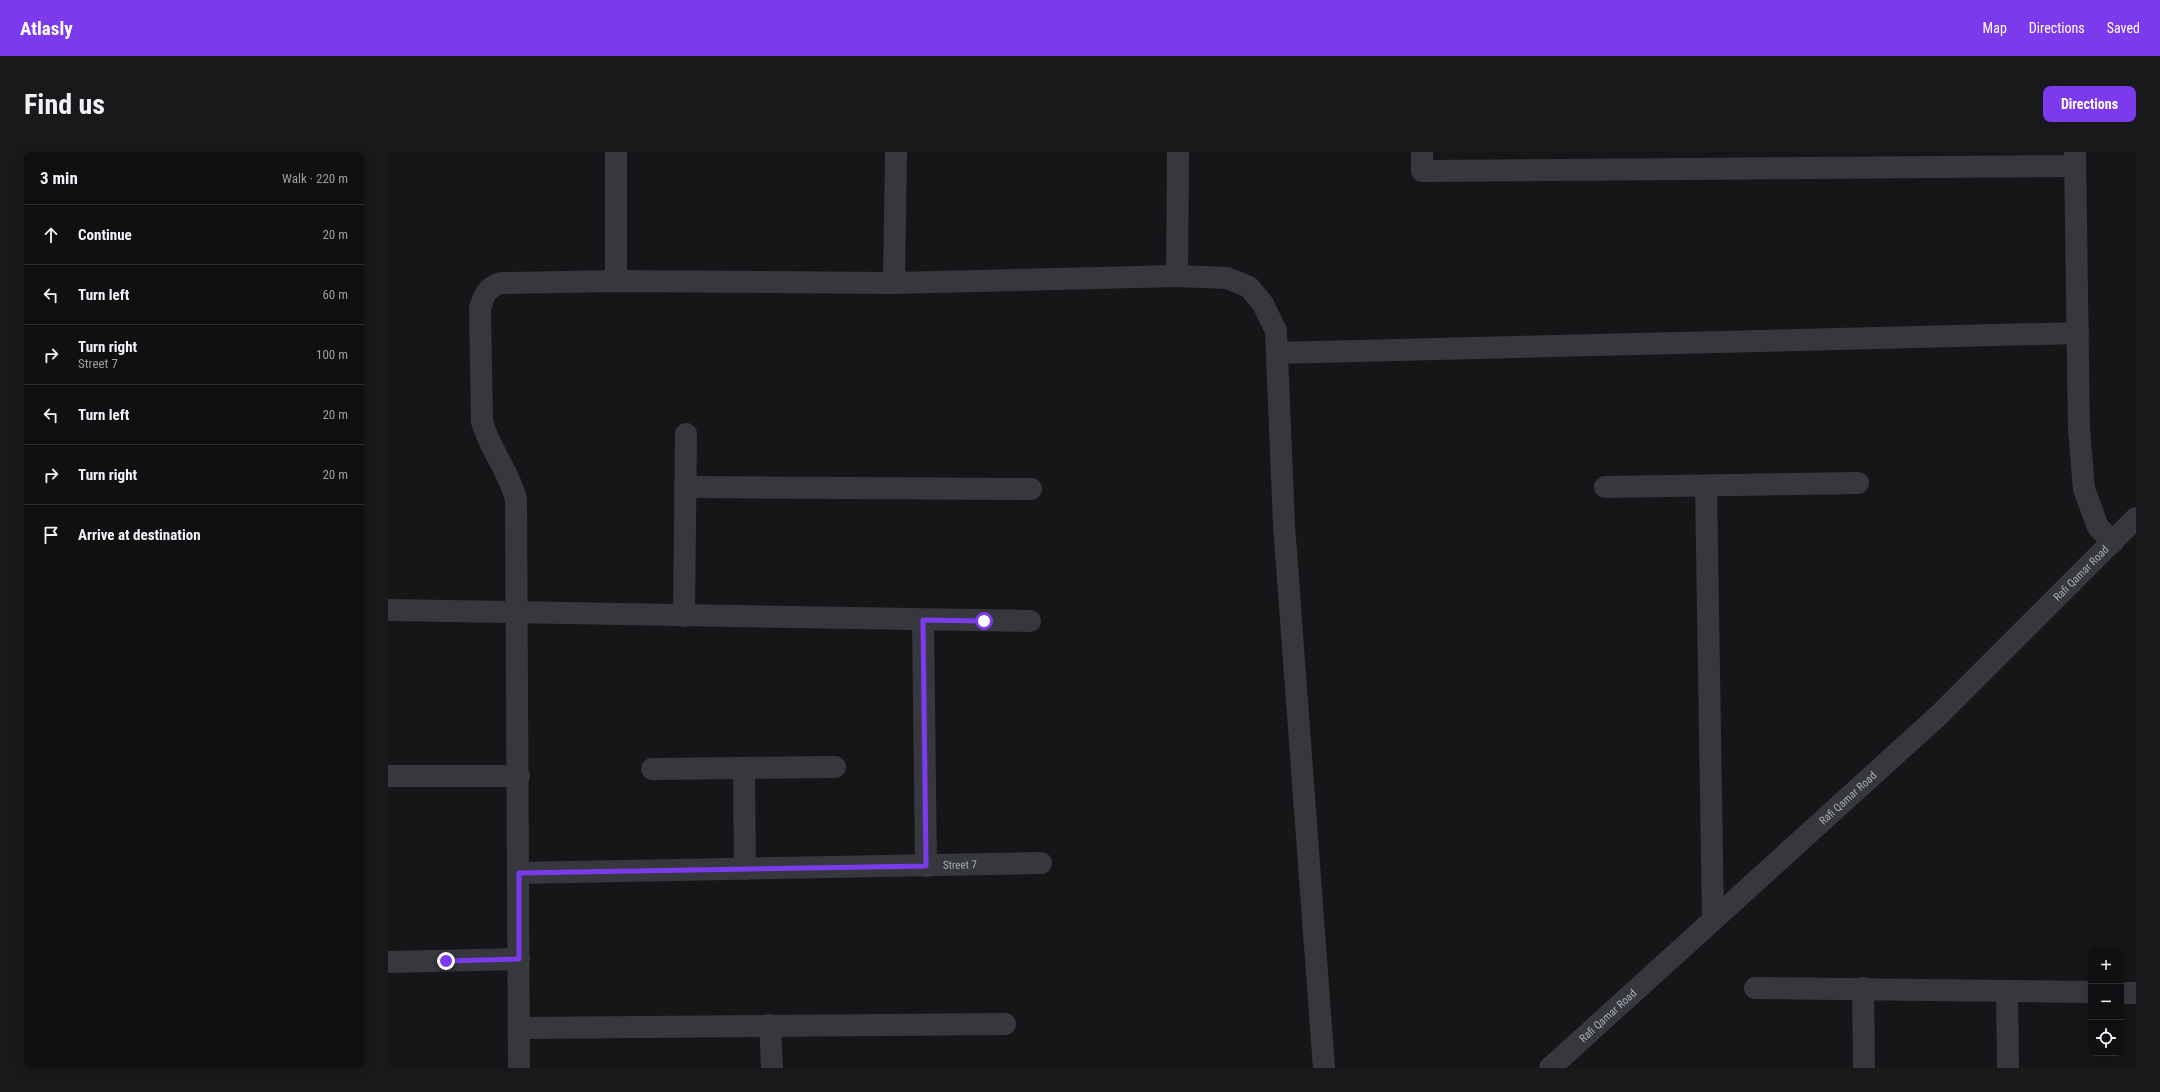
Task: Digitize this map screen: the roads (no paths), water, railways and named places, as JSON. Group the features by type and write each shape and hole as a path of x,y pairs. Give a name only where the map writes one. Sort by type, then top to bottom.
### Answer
{"street":[{"path":"616,152 616,281"},
{"path":"894,283 896,152"},
{"path":"1177,276 1178,152"},
{"path":"1422,152 1422,171 2075,159 2079,430 2084,489 2098,527 2113,542"},
{"path":"519,1068 519,776 516,499 512,485 482,422 480,308 484,294 492,286 501,283 616,281 894,283 1177,276 1227,278 1248,287 1263,304 1276,331 1284,525 1324,1068"},
{"path":"1277,353 2078,333"},
{"path":"684,616 686,434"},
{"path":"1605,487 1858,483"},
{"path":"1706,486 1713,920"},
{"path":"685,487 1031,489"},
{"name":"Rafi Qamar Road","path":"1550,1068 1939,715 2136,518"},
{"path":"388,610 1030,621"},
{"path":"923,620 926,866"},
{"path":"652,769 836,767"},
{"path":"744,768 745,869"},
{"path":"388,776 519,776"},
{"name":"Street 7","path":"519,873 1041,863"},
{"path":"388,962 519,959"},
{"path":"1755,988 1863,988 2088,992"},
{"path":"1863,988 1864,1068"},
{"path":"2007,991 2008,1068"},
{"path":"2124,993 2136,993"},
{"path":"519,1028 1005,1024"},
{"path":"770,1026 772,1068"}]}
